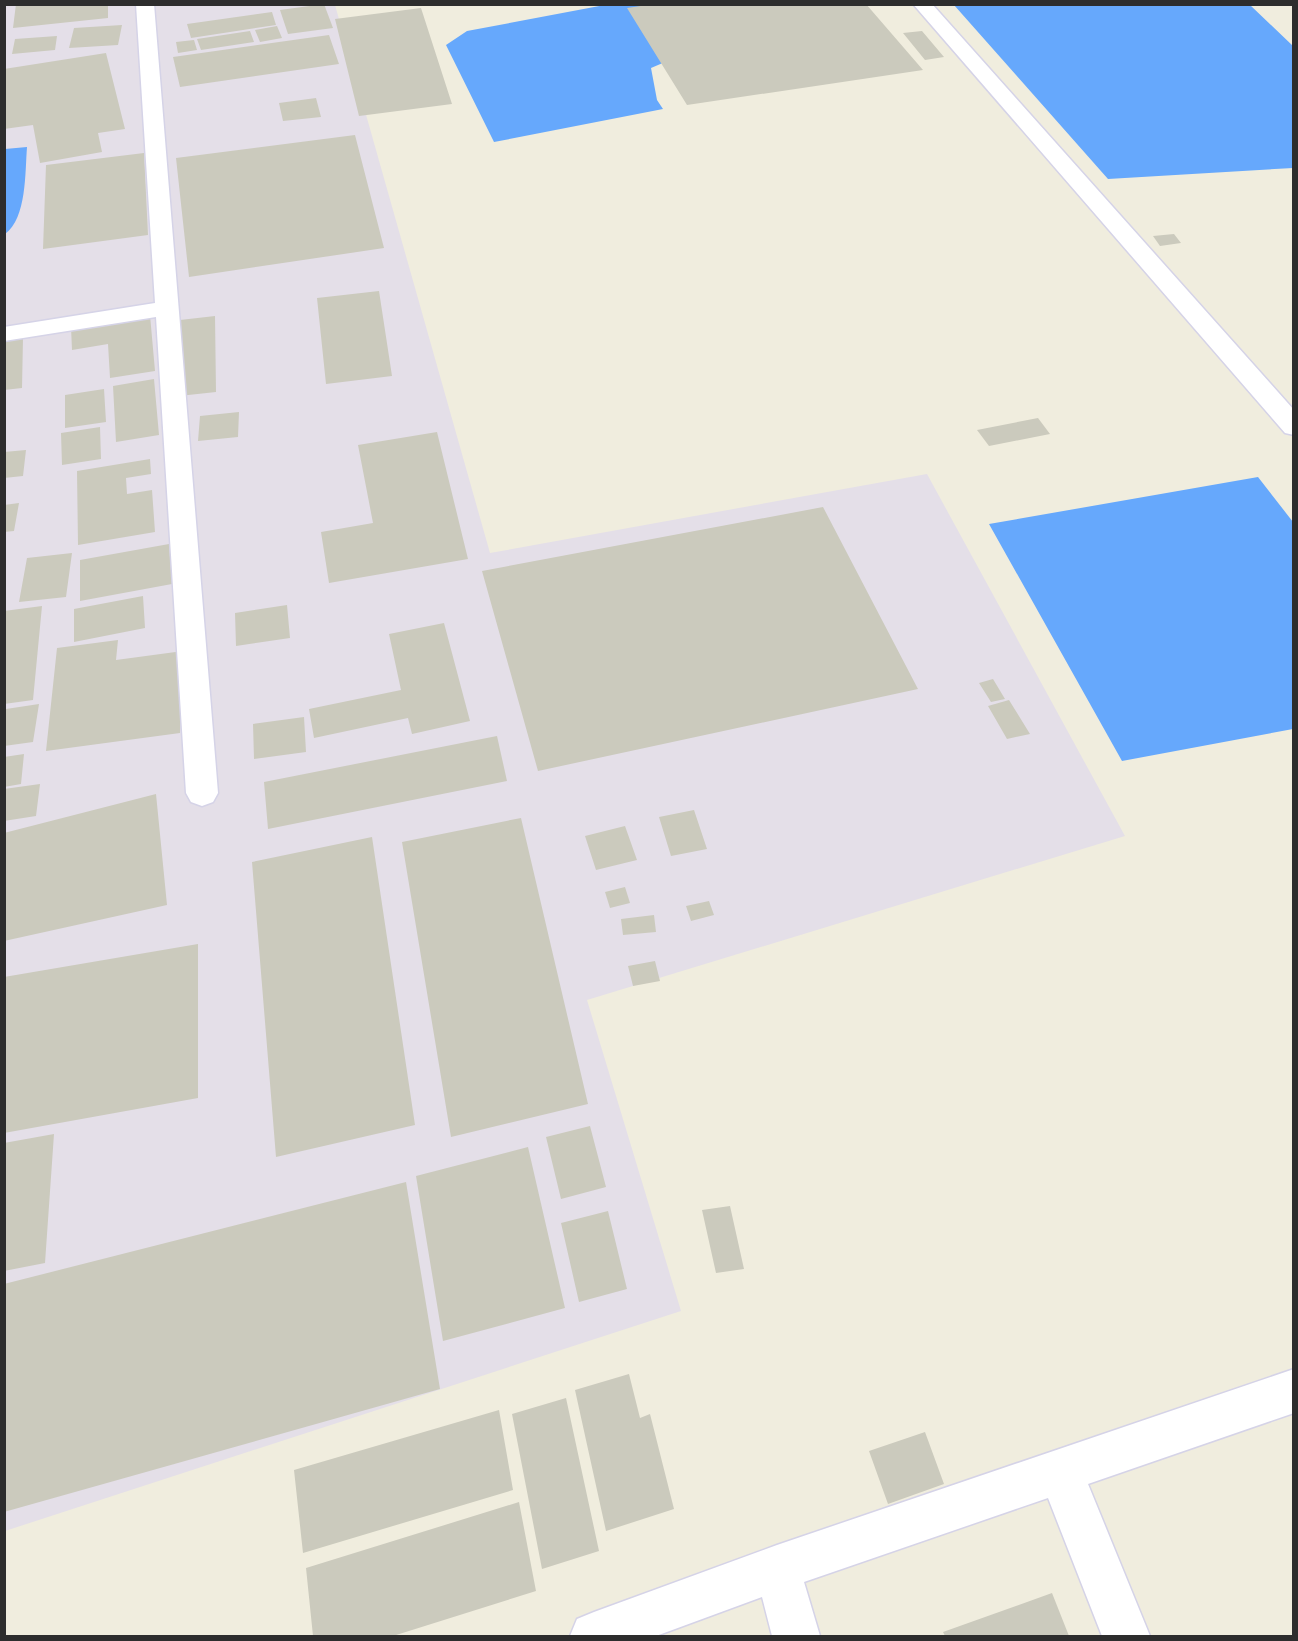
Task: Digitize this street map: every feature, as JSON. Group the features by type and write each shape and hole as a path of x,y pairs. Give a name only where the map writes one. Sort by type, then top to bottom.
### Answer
{"street":[{"path":"145,4 202,793"},
{"path":"922,4 1293,427"},
{"path":"4,334 166,308"},
{"path":"594,1636 777,1568 1060,1470 1292,1394"},
{"path":"1060,1470 1126,1636"},
{"path":"777,1568 796,1636"}],"shaded area":[{"path":"4,5 335,5 490,553 927,474 1125,836 587,1000 681,1311 5,1531"}],"water":[{"path":"610,4 720,5 698,48 651,68 657,100 663,109 494,142 446,45 467,31"},
{"path":"954,5 1250,5 1293,46 1293,168 1108,179"},
{"path":"27,147 21,206 12,227 5,234 5,149"},
{"path":"1258,477 1293,522 1293,729 1122,761 989,524"}],"building":[{"path":"16,4 108,4 108,18 13,28"},
{"path":"324,4 333,28 288,34 280,10"},
{"path":"654,4 866,4 923,70 687,105 627,8"},
{"path":"421,8 452,104 359,116 335,19"},
{"path":"272,12 276,25 191,38 187,24"},
{"path":"122,25 118,45 69,48 74,28"},
{"path":"277,26 282,38 260,42 255,30"},
{"path":"250,31 254,42 201,50 197,39"},
{"path":"922,31 944,57 925,60 903,33"},
{"path":"329,35 339,64 180,87 173,57"},
{"path":"57,36 55,50 12,54 15,39"},
{"path":"194,40 197,50 178,53 176,42"},
{"path":"106,53 125,129 98,133 102,152 40,163 33,125 4,129 4,69"},
{"path":"316,98 321,117 283,121 279,103"},
{"path":"355,135 384,248 189,277 176,158"},
{"path":"144,153 148,235 43,249 46,165"},
{"path":"1174,234 1181,243 1160,246 1153,236"},
{"path":"379,291 392,376 326,384 317,298"},
{"path":"150,315 155,371 110,378 108,344 72,350 71,327"},
{"path":"215,316 216,392 179,396 180,320"},
{"path":"23,338 22,388 4,390 4,341"},
{"path":"154,379 159,435 116,442 113,386"},
{"path":"104,389 106,422 65,428 65,395"},
{"path":"239,412 238,437 198,441 200,416"},
{"path":"1038,418 1050,434 989,446 977,430"},
{"path":"100,427 101,459 62,465 61,433"},
{"path":"437,432 468,559 329,583 321,532 373,523 358,445"},
{"path":"26,450 23,476 4,478 4,452"},
{"path":"150,459 151,474 126,478 127,494 152,490 155,532 78,545 77,471"},
{"path":"19,503 14,531 4,532 4,505"},
{"path":"823,507 918,689 538,771 482,571"},
{"path":"169,544 172,584 80,601 80,560"},
{"path":"72,553 66,597 19,602 27,558"},
{"path":"143,596 145,628 74,642 74,609"},
{"path":"287,605 290,638 236,646 235,613"},
{"path":"42,606 33,700 4,704 4,611"},
{"path":"444,623 470,721 412,734 408,718 314,738 309,709 401,690 389,634"},
{"path":"118,640 116,660 183,651 180,733 46,751 57,648"},
{"path":"993,679 1005,699 991,702 979,683"},
{"path":"1009,700 1030,734 1007,739 988,706"},
{"path":"39,704 33,742 4,746 6,709"},
{"path":"304,717 306,752 254,759 253,724"},
{"path":"497,736 507,781 268,829 264,782"},
{"path":"24,754 21,784 4,787 4,757"},
{"path":"40,784 36,816 4,821 4,789"},
{"path":"156,794 167,905 4,941 4,833"},
{"path":"694,810 707,849 671,856 659,817"},
{"path":"521,818 588,1104 451,1137 402,842"},
{"path":"625,826 637,860 596,870 585,836"},
{"path":"372,837 415,1125 276,1157 252,862"},
{"path":"625,887 630,903 610,908 605,892"},
{"path":"709,901 714,915 691,921 686,906"},
{"path":"654,915 656,932 623,935 621,919"},
{"path":"198,944 198,1098 4,1133 4,977"},
{"path":"655,961 660,981 633,986 628,966"},
{"path":"590,1126 606,1187 561,1199 546,1137"},
{"path":"54,1134 45,1263 4,1271 4,1143"},
{"path":"528,1147 565,1308 443,1341 416,1176"},
{"path":"406,1182 440,1389 4,1512 4,1284"},
{"path":"730,1206 744,1269 716,1273 702,1210"},
{"path":"608,1211 627,1289 579,1302 561,1223"},
{"path":"629,1374 640,1418 650,1414 674,1509 606,1531 575,1390"},
{"path":"566,1398 599,1551 542,1569 512,1414"},
{"path":"499,1410 513,1490 303,1553 294,1470"},
{"path":"925,1432 944,1484 888,1504 869,1451"},
{"path":"519,1502 536,1591 393,1636 313,1636 306,1568"},
{"path":"1052,1593 1069,1636 945,1636 943,1632"}]}
